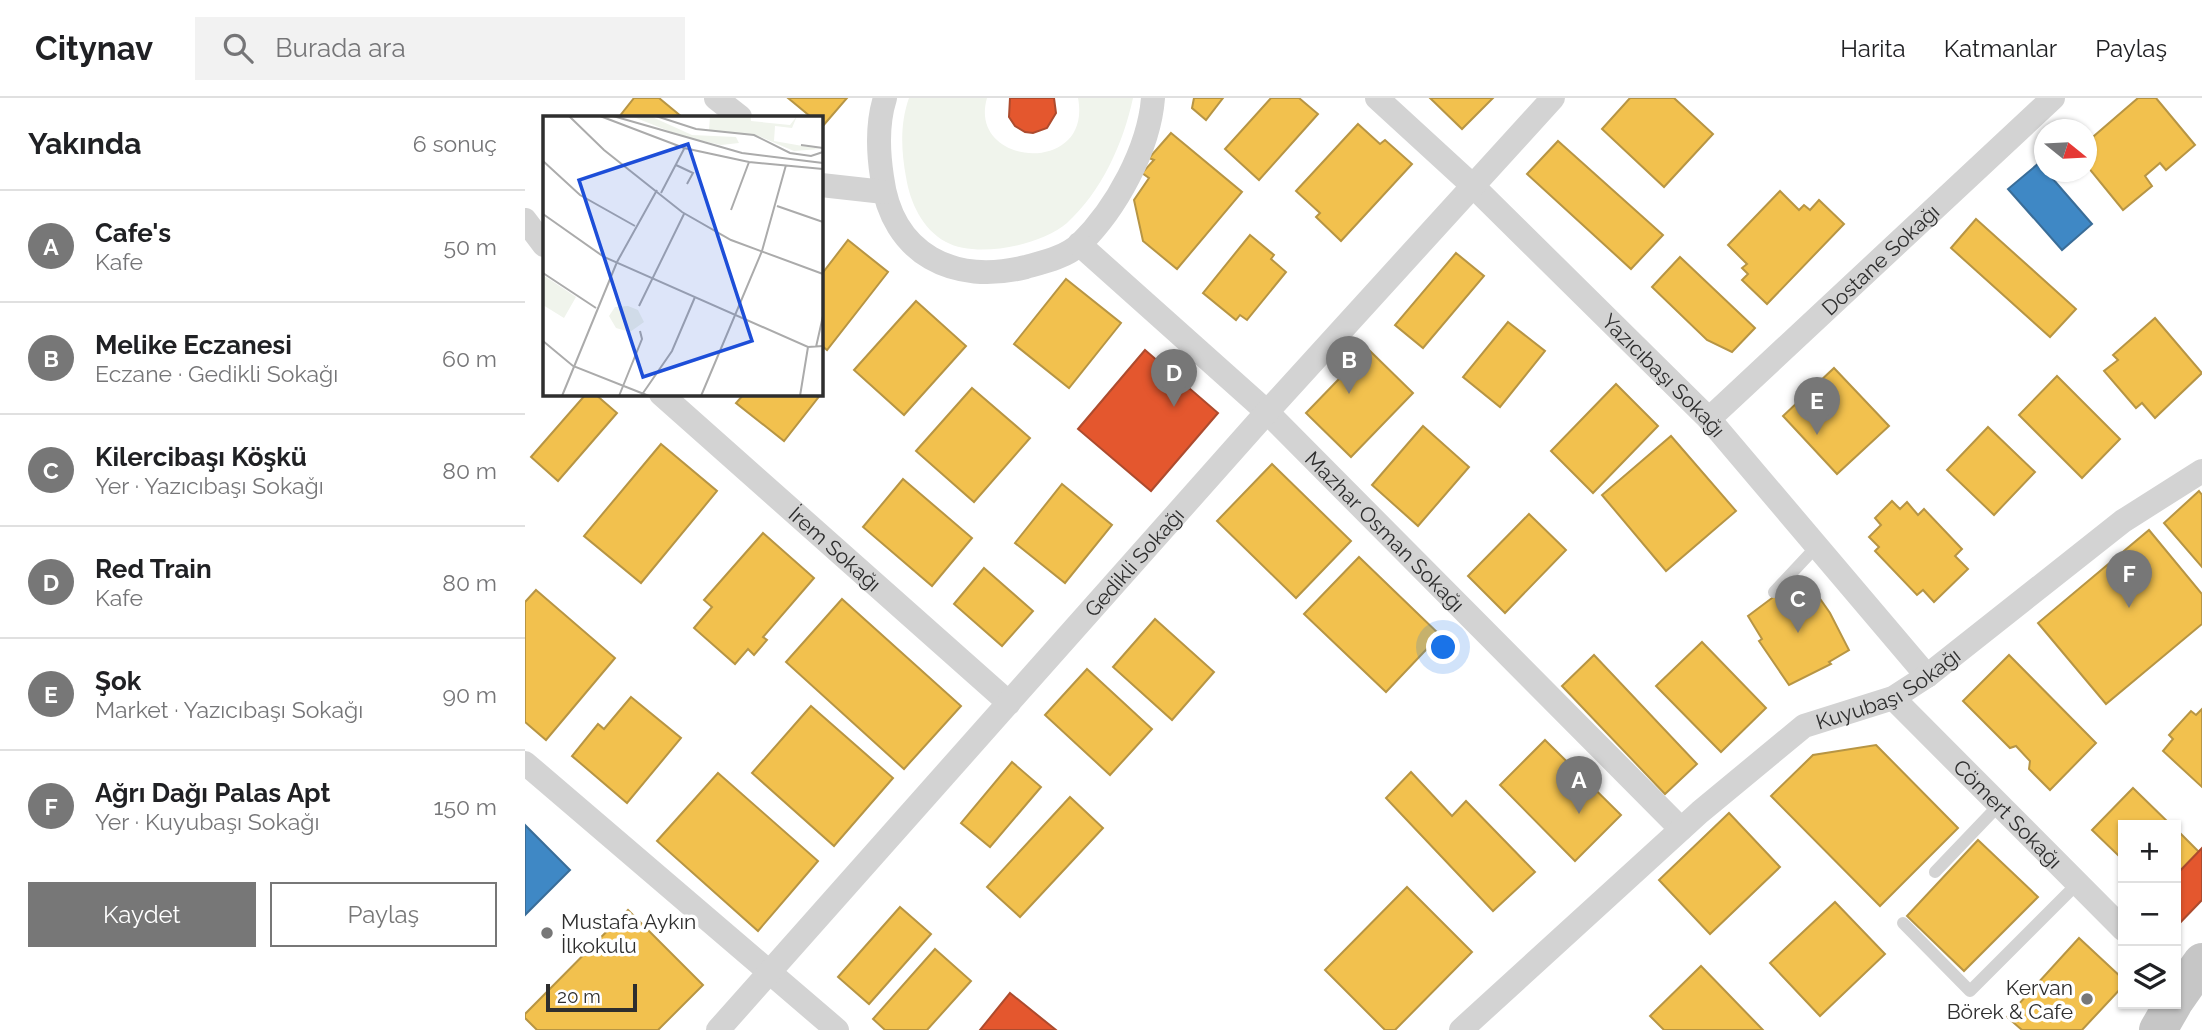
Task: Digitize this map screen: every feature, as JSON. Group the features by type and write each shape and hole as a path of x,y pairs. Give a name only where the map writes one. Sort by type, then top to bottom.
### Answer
{"main road":[{"path":"2158,1030 2182,987"}],"street":[{"path":"716,98 739,116"},
{"path":"885,98 879,132 884,192 894,218 912,245 937,265 990,272 1016,270 1041,263 1079,244 1127,177 1143,138 1153,98"},
{"name":"Yazıcıbaşı Sokağı","path":"1377,98 1473,186 1709,419 1927,676"},
{"name":"Gedikli Sokağı","path":"718,1030 1267,412 1553,98"},
{"name":"Dostane Sokağı","path":"1709,419 2053,98"},
{"path":"823,185 884,192"},
{"path":"525,220 543,244"},
{"name":"Mazhar Osman Sokağı","path":"1079,244 1267,412 1681,829"},
{"name":"İrem Sokağı","path":"663,396 1009,703"},
{"name":"Kuyubaşı Sokağı","path":"1461,1030 1681,829 1804,726 1893,698 1927,676 2123,522 2202,471"},
{"name":"Cömert Sokağı","path":"1893,698 2118,924"},
{"path":"525,763 837,1030"}],"lane":[{"path":"1774,592 1817,546"},
{"path":"1935,872 2000,804"},
{"path":"1903,923 1970,991 2078,883"}],"shaded area":[{"path":"909,98 987,98 986,121 995,138 1011,149 1031,153 1051,150 1067,141 1078,123 1078,98 1133,98 1117,149 1101,182 1067,223 1042,238 1026,243 974,249 946,242 930,230 914,205 902,147 904,117"}],"building: Konut":[{"path":"634,98 659,98 681,116 620,116"},
{"path":"788,98 847,98 823,126 823,116 810,116"},
{"path":"1194,98 1223,98 1206,120 1192,108"},
{"path":"1271,98 1299,98 1318,114 1259,180 1225,149"},
{"path":"1430,98 1493,98 1462,129"},
{"path":"1630,98 1674,98 1713,134 1664,187 1602,129"},
{"path":"2138,98 2156,98 2195,145 2166,170 2160,163 2145,176 2152,186 2123,210 2097,178 2097,133"},
{"path":"1358,124 1380,144 1385,140 1412,164 1341,241 1316,217 1320,213 1296,191"},
{"path":"1171,133 1242,192 1177,269 1143,241 1134,200 1149,178 1142,173 1154,160 1149,158"},
{"path":"1558,141 1663,235 1631,269 1527,174"},
{"path":"1780,191 1799,210 1804,205 1810,210 1819,200 1844,224 1767,304 1742,280 1748,274 1742,268 1747,264 1728,245"},
{"path":"1976,219 2076,309 2050,337 1951,248"},
{"path":"1250,235 1274,255 1271,259 1286,272 1247,320 1240,315 1236,320 1203,293"},
{"path":"848,240 888,272 827,350 823,347 823,272"},
{"path":"1456,253 1484,276 1423,348 1395,325"},
{"path":"1680,257 1755,328 1732,352 1707,340 1652,287"},
{"path":"1066,279 1121,323 1069,388 1014,344"},
{"path":"916,301 966,346 904,415 854,370"},
{"path":"2155,318 2202,373 2155,418 2142,403 2136,408 2104,371 2118,360 2113,355"},
{"path":"1508,322 1545,351 1500,407 1463,377"},
{"path":"1368,349 1413,393 1351,457 1306,413"},
{"path":"1834,368 1889,426 1837,474 1783,416"},
{"path":"2057,376 2120,439 2082,478 2019,415"},
{"path":"1616,384 1658,426 1593,493 1551,451"},
{"path":"972,388 1030,438 974,502 916,451"},
{"path":"584,396 597,396 617,413 558,481 531,457"},
{"path":"742,396 819,396 784,441 736,403"},
{"path":"1423,426 1469,467 1418,526 1372,485"},
{"path":"1988,427 2035,472 1994,515 1947,470"},
{"path":"1671,436 1736,511 1666,571 1602,495"},
{"path":"661,444 717,491 641,583 584,536"},
{"path":"1272,464 1351,541 1296,598 1217,521"},
{"path":"903,479 972,538 932,586 863,527"},
{"path":"1062,484 1112,525 1065,583 1015,543"},
{"path":"2199,491 2202,495 2202,567 2164,523"},
{"path":"1892,501 1900,509 1907,502 1918,515 1924,509 1962,549 1955,556 1968,569 1934,602 1923,590 1917,595 1875,551 1879,547 1869,537 1881,525 1875,518"},
{"path":"1529,514 1566,550 1505,613 1468,576"},
{"path":"2149,530 2202,594 2202,624 2106,704 2038,623"},
{"path":"763,533 814,578 763,637 767,640 754,655 748,649 735,664 694,628 712,607 704,600"},
{"path":"1359,557 1440,635 1386,692 1304,614"},
{"path":"984,568 1033,611 1002,646 954,604"},
{"path":"1807,580 1830,613 1849,650 1829,662 1831,664 1789,685 1759,641 1762,639 1748,616 1776,595"},
{"path":"536,590 615,658 546,740 525,722 525,602"},
{"path":"842,599 961,706 904,769 786,662"},
{"path":"1155,619 1214,672 1172,720 1113,667"},
{"path":"1702,642 1766,708 1721,752 1656,686"},
{"path":"1594,655 1697,764 1665,794 1562,686"},
{"path":"2009,655 2096,743 2050,790 2029,769 2030,761 2016,746 2010,748 1963,701"},
{"path":"1087,669 1152,729 1110,775 1045,715"},
{"path":"631,697 681,738 627,803 572,756 598,724 604,729"},
{"path":"811,706 893,778 834,846 752,773"},
{"path":"2202,709 2202,787 2163,751 2173,739 2169,735 2191,711 2196,715"},
{"path":"1545,740 1621,815 1575,861 1500,785"},
{"path":"1876,745 1958,828 1880,906 1771,796 1813,755"},
{"path":"1012,762 1041,787 990,847 961,823"},
{"path":"1411,772 1452,816 1466,801 1535,872 1493,911 1386,798"},
{"path":"718,773 818,861 758,931 657,841"},
{"path":"2133,788 2166,820 2118,820 2118,855 2092,830"},
{"path":"1070,797 1103,828 1020,917 987,887"},
{"path":"1729,813 1780,867 1710,934 1659,880"},
{"path":"2181,834 2199,852 2181,870"},
{"path":"1978,840 2038,897 1964,971 1907,916"},
{"path":"1407,887 1472,952 1395,1030 1385,1030 1325,970"},
{"path":"1835,902 1885,954 1820,1016 1770,963"},
{"path":"900,907 931,934 869,1004 838,977"},
{"path":"628,910 703,985 658,1030 537,1030 525,1018 525,1014"},
{"path":"2079,938 2118,974 2118,991 2082,1030 2022,1030 2007,1017"},
{"path":"935,949 971,981 927,1030 885,1030 873,1019"},
{"path":"1701,966 1763,1030 1664,1030 1650,1016"}],"building: Ticaret":[{"path":"1010,98 1054,98 1056,113 1047,128 1033,133 1025,132 1015,126 1009,117"},
{"path":"1145,350 1218,413 1151,491 1078,429"},
{"path":"2202,848 2202,900 2181,922 2181,883 2181,870"},
{"path":"1010,993 1056,1030 980,1030"}],"building: Okul":[{"path":"2034,167 2034,182 2056,182 2092,224 2062,250 2008,189"},
{"path":"525,825 570,870 525,915"}],"place":[{"name":"Melike Eczanesi","path":"1349,394"},
{"name":"Red Train","path":"1174,407"},
{"name":"Şok","path":"1817,435"},
{"name":"Ağrı Dağı Palas Apt","path":"2129,608"},
{"name":"Kilercibaşı Köşkü","path":"1798,633"},
{"name":"Cafe's","path":"1579,814"},
{"name":"Mustafa Aykın İlkokulu","path":"547,933"},
{"name":"Kervan Börek & Cafe","path":"2087,999"}]}
